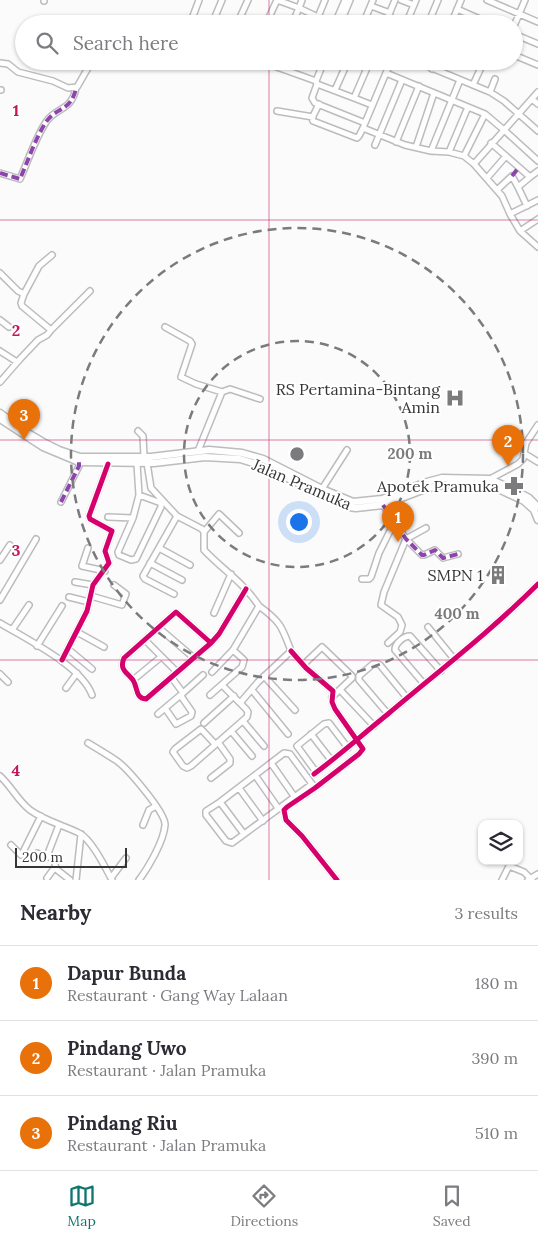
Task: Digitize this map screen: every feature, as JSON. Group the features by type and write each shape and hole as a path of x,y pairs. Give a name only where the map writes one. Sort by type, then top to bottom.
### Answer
{"main road":[{"name":"Jalan Pramuka","path":"0,413 44,445 86,458 146,460 241,456"},
{"name":"Jalan Pramuka","path":"0,419 44,445 79,462 137,464 146,460 198,451 241,456 262,462 349,501 363,502 382,499 442,478 490,479 518,492 537,504"},
{"name":"Jalan Pramuka","path":"262,462 349,507 362,508 383,505 425,489 460,483 491,486 524,501 534,510 538,520"}],"street":[{"path":"193,15 199,0"},
{"path":"216,15 222,0"},
{"path":"242,15 248,0"},
{"path":"270,15 277,0 314,15"},
{"path":"295,15 302,0"},
{"path":"319,15 325,0"},
{"path":"338,15 345,0"},
{"path":"344,15 350,0"},
{"path":"367,15 373,0"},
{"path":"371,6 390,13 395,0"},
{"path":"400,0 415,3 410,15"},
{"path":"432,15 438,0"},
{"path":"455,15 459,0"},
{"path":"487,0 519,14 525,0"},
{"path":"457,9 471,15"},
{"path":"523,16 538,22"},
{"path":"523,38 538,44"},
{"path":"523,59 538,66"},
{"path":"0,63 8,64 15,70"},
{"path":"16,70 53,81 68,88 76,88"},
{"path":"0,173 20,179 48,120 69,105 87,70"},
{"path":"284,70 372,105"},
{"path":"321,70 312,100 396,142 431,151 449,152 464,156 474,164 497,190 520,231 538,247"},
{"path":"335,90 344,70"},
{"path":"354,98 366,70"},
{"path":"319,104 313,116 313,121 357,138 387,70"},
{"path":"435,70 490,92 519,113 538,131"},
{"path":"473,85 478,70"},
{"path":"386,73 485,114 538,161"},
{"path":"375,145 402,80"},
{"path":"431,151 460,80"},
{"path":"490,92 495,80"},
{"path":"396,142 419,86"},
{"path":"474,164 538,92"},
{"path":"416,147 434,93"},
{"path":"532,99 538,104"},
{"path":"449,152 468,107"},
{"path":"277,111 313,116"},
{"path":"464,156 485,114"},
{"path":"491,144 530,177"},
{"path":"487,178 506,156"},
{"path":"497,190 519,167"},
{"path":"518,187 538,171"},
{"path":"512,176 527,206"},
{"path":"510,214 538,200"},
{"path":"520,231 538,219"},
{"path":"50,330 22,306 21,303 39,266 52,255"},
{"path":"0,273 18,291 24,294"},
{"path":"0,382 38,340 48,335 50,330 90,291"},
{"path":"0,320 9,327"},
{"path":"165,327 192,344 181,377 222,392 230,390 260,399"},
{"path":"0,351 17,362"},
{"path":"198,451 222,392"},
{"path":"490,479 518,464 525,454 526,443 538,426"},
{"path":"138,430 143,436 151,488 177,516 202,529 204,532"},
{"path":"322,489 347,450"},
{"path":"525,454 538,462"},
{"path":"61,502 79,466 79,462"},
{"path":"62,660 87,611 93,585 109,563 105,551 113,532 111,529 90,519 89,516 108,464"},
{"path":"137,464 139,495 133,518 118,552 119,555 131,560 136,559 161,507 159,502 139,495"},
{"path":"383,505 406,539 424,555 435,550 443,558 458,554"},
{"path":"239,533 219,514 204,532 204,550 231,574 259,606 280,625 291,652 331,689 333,694 332,702 335,709 362,747 363,752 313,786 284,810 286,820 312,848 337,880"},
{"path":"174,594 144,578 144,574 177,516"},
{"path":"108,517 133,518"},
{"path":"362,579 369,579 371,577 379,553 394,523"},
{"path":"388,643 400,632 402,626 398,617 381,605 381,602 406,539 426,528"},
{"path":"0,600 36,539"},
{"path":"0,560 10,545"},
{"path":"88,548 82,566 105,571"},
{"path":"159,548 190,565"},
{"path":"150,563 182,580"},
{"path":"214,613 231,574"},
{"path":"75,582 93,585"},
{"path":"348,748 328,722 297,746 315,773 331,760 348,748 357,741 498,622 538,584"},
{"path":"69,597 122,605 126,594 114,585"},
{"path":"211,643 177,612 123,660 124,671 133,680 138,695 144,700 211,643 219,634 246,589"},
{"path":"12,630 29,605"},
{"path":"37,646 62,606"},
{"path":"212,672 233,650 259,606"},
{"path":"0,623 62,660 89,686 92,695"},
{"path":"428,627 454,659"},
{"path":"159,628 194,658"},
{"path":"77,632 104,647"},
{"path":"424,684 395,650 395,647 404,637 408,635 413,638 440,670"},
{"path":"145,640 177,672"},
{"path":"303,665 322,647 352,676 332,697"},
{"path":"68,650 92,669"},
{"path":"210,695 244,664 242,658 233,650"},
{"path":"240,703 264,676 291,652"},
{"path":"133,680 161,657"},
{"path":"388,714 359,680 359,676 374,664 380,665 407,698"},
{"path":"66,688 77,673"},
{"path":"0,674 8,682"},
{"path":"158,714 203,675"},
{"path":"264,676 295,710"},
{"path":"165,708 176,724 190,716 192,712 172,678"},
{"path":"211,778 230,760 217,743 201,729 180,744 174,752 183,766 187,768 217,743 243,721 247,717 248,712 222,685"},
{"path":"252,690 288,734"},
{"path":"342,692 374,726"},
{"path":"204,723 234,696"},
{"path":"243,721 264,746"},
{"path":"231,731 252,756"},
{"path":"312,734 331,760"},
{"path":"88,743 119,762 153,800 164,817 165,825 150,865 139,880"},
{"path":"284,753 288,753 313,786 294,796 232,843 228,843 207,817 206,811 284,753"},
{"path":"271,763 294,796"},
{"path":"256,775 278,808"},
{"path":"0,776 20,802 41,816 80,834 94,851 112,879 126,858"},
{"path":"239,788 263,821"},
{"path":"220,802 244,834"},
{"path":"143,825 149,810 156,806"},
{"path":"10,845 20,855 22,854 41,816"},
{"path":"47,856 59,825"},
{"path":"76,880 80,834"},
{"path":"37,853 55,859 55,867 47,878"},
{"path":"502,880 509,866 533,878"},
{"path":"55,867 70,880"},
{"path":"58,880 62,874"}],"marked path":[{"path":"0,173 20,179 46,122 71,101 76,88"},
{"path":"512,176 519,167"},
{"path":"61,502 79,466 79,462"},
{"path":"383,505 406,539 422,555 435,550 443,558 458,554"}],"cycle path":[{"path":"62,660 87,611 93,585 109,563 105,551 112,531 90,519 89,516 108,464"},
{"path":"314,774 502,618 538,584"},
{"path":"211,643 176,612 124,658 122,665 135,683 138,695 146,699 211,643 219,634 246,589"},
{"path":"291,651 306,668 333,691 332,702 335,709 363,749 315,788 284,810 286,820 302,836 337,880"}],"place":[{"name":"RS Pertamina-Bintang Amin","path":"455,398"},
{"name":"Pindang Riu","path":"24,440"},
{"name":"Pindang Uwo","path":"508,466"},
{"name":"Apotek Pramuka","path":"514,486"},
{"name":"Dapur Bunda","path":"398,542"},
{"name":"SMPN 1","path":"498,575"}]}
